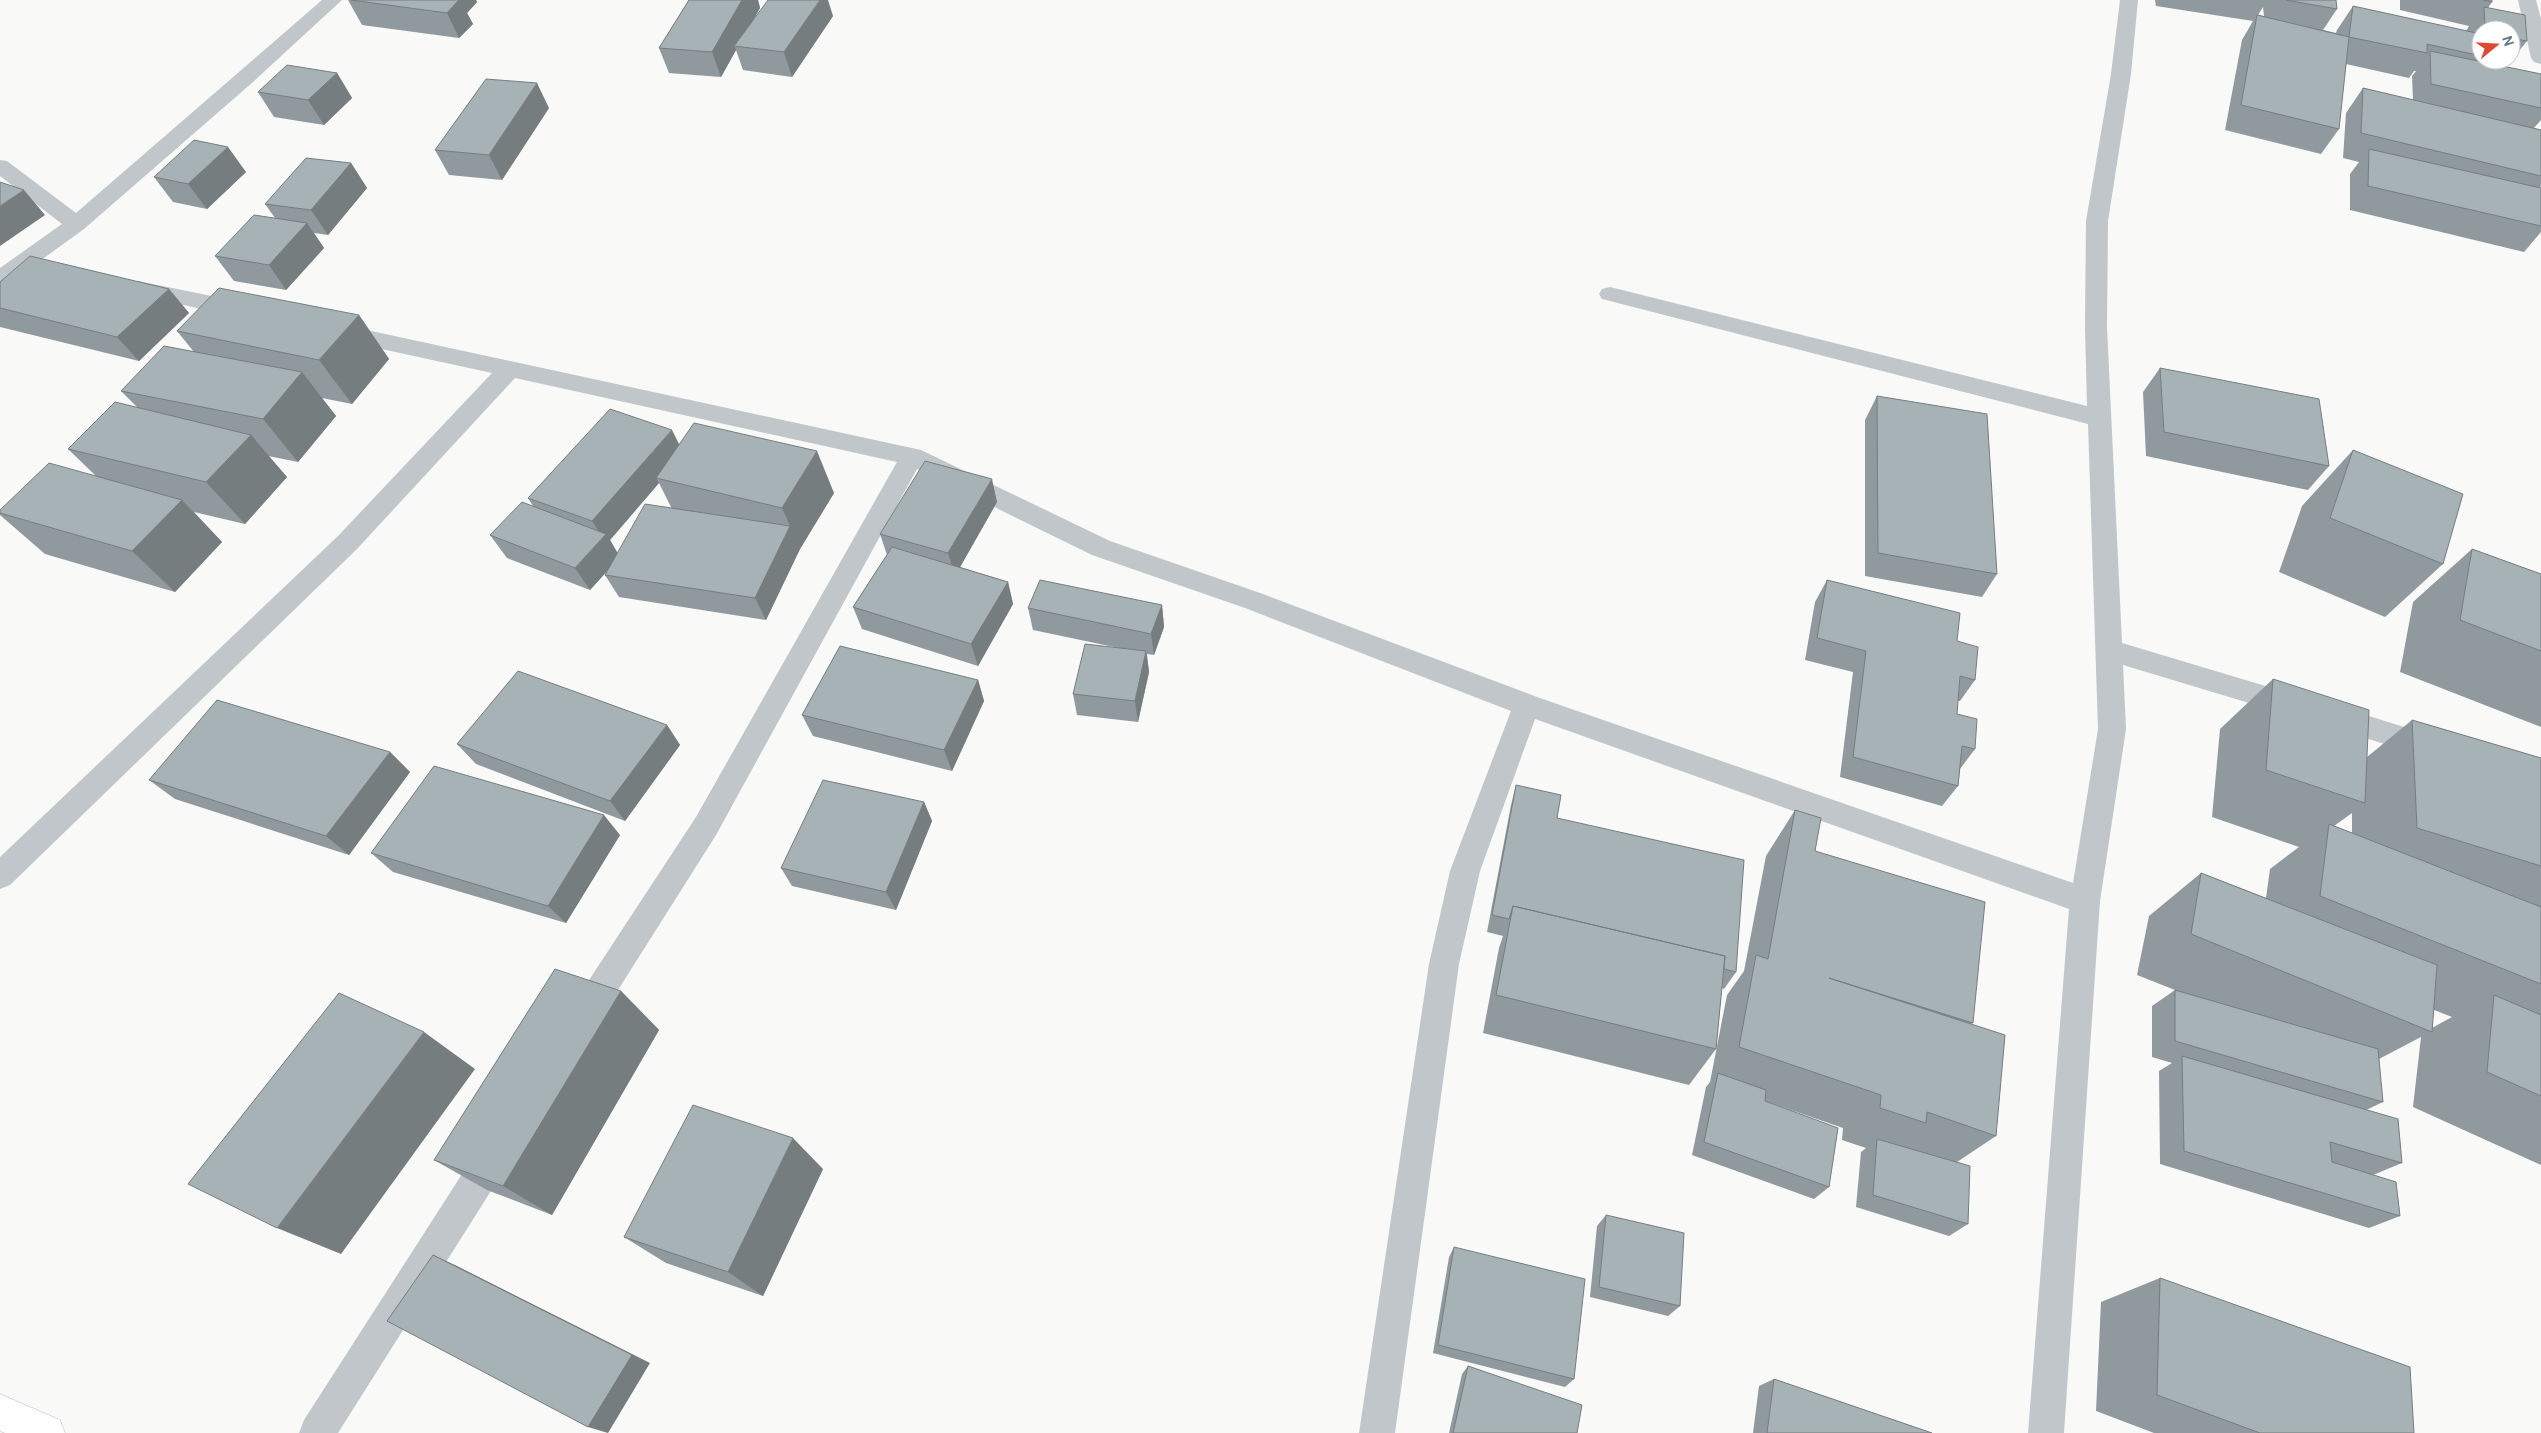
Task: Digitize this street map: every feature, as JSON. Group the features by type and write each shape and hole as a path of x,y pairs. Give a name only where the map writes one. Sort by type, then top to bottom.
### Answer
{"main road":[{"path":"0,1412 47,1433"}],"street":[{"path":"0,280 76,224 246,78 333,0"},
{"path":"2046,1433 2085,901 2112,729 2096,327 2096,221 2121,74 2129,0"},
{"path":"2527,0 2541,58"},
{"path":"0,166 76,224"},
{"path":"22,263 52,270"},
{"path":"120,284 266,316"},
{"path":"1610,294 2100,418"},
{"path":"315,326 912,456 1101,548 1254,601 1527,705 2085,901"},
{"path":"0,876 347,543 510,369"},
{"path":"567,1042 706,826 912,456"},
{"path":"2110,650 2457,754"},
{"path":"1377,1433 1444,964 1464,871 1527,705"},
{"path":"316,1433 514,1125"}],"building":[{"path":"351,0 459,0 447,13"},
{"path":"689,0 742,0 712,52 659,48"},
{"path":"768,0 820,0 784,52 734,46"},
{"path":"2286,0 2336,0 2337,9"},
{"path":"2353,6 2471,32 2471,54 2427,44 2427,53 2349,37"},
{"path":"2484,7 2525,15 2527,41 2521,40 2521,20 2485,20"},
{"path":"2257,15 2349,37 2339,129 2241,105"},
{"path":"2430,51 2471,59 2471,70 2521,70 2541,74 2541,108 2431,84"},
{"path":"287,65 337,73 308,100 258,92"},
{"path":"486,79 537,83 489,155 435,150"},
{"path":"2363,88 2541,130 2541,176 2361,133"},
{"path":"194,140 228,147 188,184 154,177"},
{"path":"2369,149 2541,188 2541,226 2368,186"},
{"path":"306,158 351,163 311,210 265,204"},
{"path":"0,182 24,190 0,206"},
{"path":"254,215 307,223 269,265 215,256"},
{"path":"30,256 169,289 117,337 0,308 0,282"},
{"path":"219,288 359,315 319,360 177,331"},
{"path":"164,346 302,372 263,419 121,391"},
{"path":"2160,368 2319,399 2329,466 2164,432"},
{"path":"1877,396 1987,414 1997,574 1878,553"},
{"path":"115,402 251,435 206,482 68,449"},
{"path":"610,409 672,430 592,521 528,498"},
{"path":"694,423 817,451 782,508 656,478"},
{"path":"2353,450 2463,494 2443,564 2330,518"},
{"path":"925,461 992,479 948,553 880,534"},
{"path":"49,463 182,500 132,551 0,513 0,510"},
{"path":"522,502 606,534 575,568 490,535"},
{"path":"645,504 790,526 755,598 605,575"},
{"path":"892,547 1008,582 971,644 853,607"},
{"path":"2472,549 2541,574 2541,651 2460,620"},
{"path":"1040,580 1162,605 1151,634 1028,608"},
{"path":"1827,580 1960,613 1957,641 1978,647 1975,680 1960,676 1957,714 1977,719 1975,749 1962,746 1958,786 1853,757 1866,651 1817,638"},
{"path":"1085,644 1146,651 1135,701 1073,694"},
{"path":"840,646 978,680 944,750 802,715"},
{"path":"518,671 667,725 610,801 457,744"},
{"path":"2273,679 2369,710 2365,803 2266,770"},
{"path":"217,700 390,752 326,836 149,780"},
{"path":"2412,720 2541,758 2541,866 2417,828"},
{"path":"434,766 604,815 548,906 371,853"},
{"path":"823,780 924,802 886,892 781,868"},
{"path":"1516,785 1561,795 1557,818 1744,860 1736,972 1724,969 1725,956 1513,906 1509,919 1492,915"},
{"path":"1795,810 1821,818 1815,851 1985,902 1973,1023 1829,978 2005,1035 1996,1136 1927,1112 1926,1123 1880,1108 1881,1095 1739,1047 1756,955 1768,959"},
{"path":"2329,824 2541,907 2541,984 2320,896"},
{"path":"2201,873 2437,965 2432,1032 2191,934"},
{"path":"1513,906 1725,956 1716,1049 1496,995"},
{"path":"555,969 621,991 503,1186 434,1160"},
{"path":"2175,990 2378,1049 2383,1102 2175,1041"},
{"path":"339,993 424,1032 277,1228 188,1184"},
{"path":"2494,995 2541,1015 2541,1096 2487,1072"},
{"path":"2182,1056 2398,1119 2402,1163 2330,1142 2332,1162 2396,1182 2400,1216 2184,1151"},
{"path":"1718,1073 1766,1090 1765,1101 1838,1128 1829,1187 1704,1142"},
{"path":"693,1105 793,1138 728,1272 624,1237"},
{"path":"1877,1139 1970,1166 1968,1224 1873,1195"},
{"path":"1606,1215 1684,1233 1680,1306 1599,1287"},
{"path":"1454,1247 1585,1279 1574,1379 1438,1345"},
{"path":"433,1255 632,1355 588,1427 387,1321"},
{"path":"2160,1278 2410,1367 2414,1433 2260,1433 2157,1395"},
{"path":"1468,1366 1582,1405 1577,1433 1453,1433"},
{"path":"1774,1379 1932,1433 1767,1433"}]}
